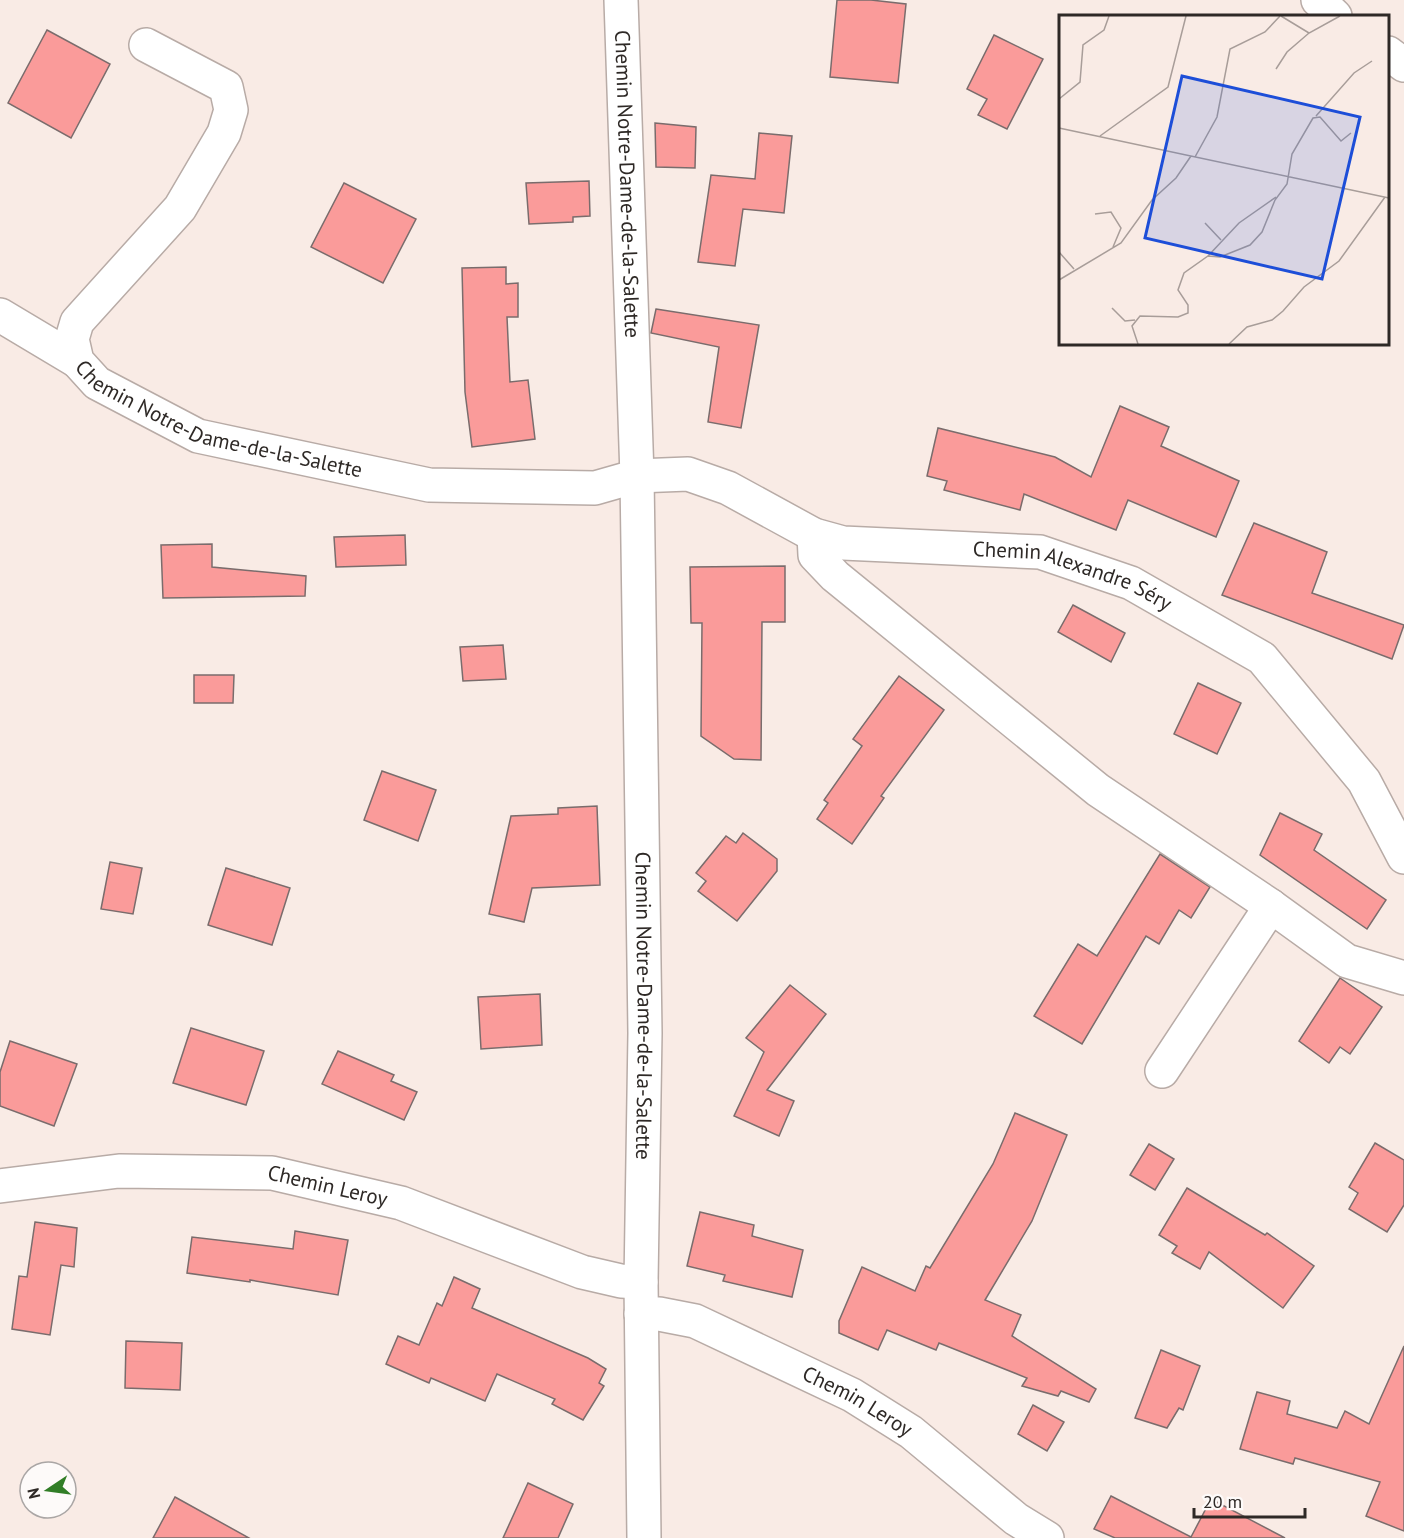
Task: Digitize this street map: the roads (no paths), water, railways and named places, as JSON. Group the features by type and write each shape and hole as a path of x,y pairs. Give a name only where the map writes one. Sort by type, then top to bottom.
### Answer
{"street":[{"name":"Chemin Notre-Dame-de-la-Salette","path":"621,0 638,476 645,1033 641,1298 644,1538"},
{"path":"1318,0 1334,15"},
{"name":"Chemin Notre-Dame-de-la-Salette","path":"146,45 226,87 231,110 224,133 180,208 77,322 72,339 77,361 97,383 198,436 429,485 595,488 638,476"},
{"path":"1389,54 1404,65"},
{"path":"0,315 77,361"},
{"name":"Chemin Alexandre Séry","path":"638,476 688,474 728,488 814,535 843,543 1040,552 1131,583 1263,657 1364,781 1404,857"},
{"path":"814,535 815,555 835,576 1098,790 1271,906 1347,961 1404,978"},
{"path":"1162,1071 1271,906"},
{"name":"Chemin Leroy","path":"0,1186 119,1171 272,1173 401,1203 582,1272 621,1281 659,1314 695,1321 852,1395 911,1432 1016,1519 1047,1538"}]}
